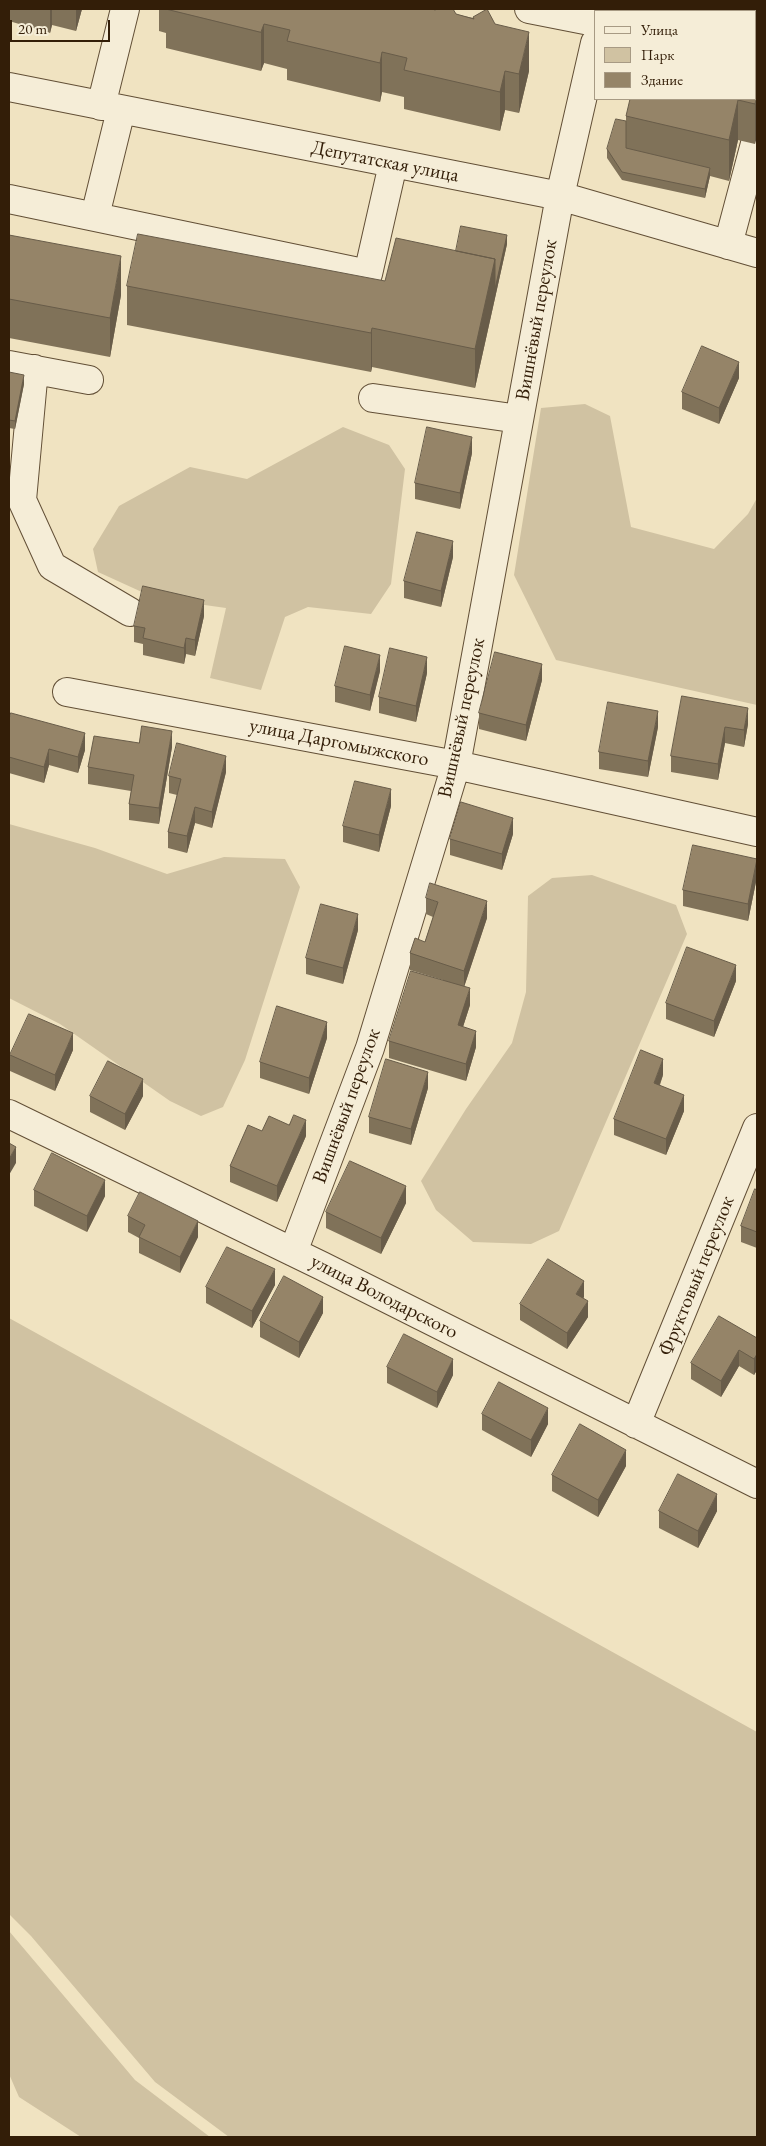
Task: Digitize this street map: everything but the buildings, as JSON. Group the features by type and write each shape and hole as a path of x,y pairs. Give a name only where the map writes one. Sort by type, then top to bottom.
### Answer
{"street":[{"path":"95,216 125,9"},
{"path":"529,9 594,22"},
{"name":"Вишнёвый переулок","path":"293,1252 370,1048 456,765 560,196 594,47"},
{"name":"Депутатская улица","path":"9,87 560,196 757,253"},
{"path":"728,245 757,136"},
{"path":"9,199 368,274 393,164"},
{"path":"89,380 21,367 22,500 52,566 130,612"},
{"path":"373,398 519,419"},
{"name":"улица Даргомыжского","path":"67,692 456,765 757,832"},
{"name":"улица Володарского","path":"9,1114 293,1252 757,1484"},
{"name":"Фруктовый переулок","path":"636,1424 757,1128"}],"green space":[{"path":"585,404 610,416 631,527 714,549 748,514 757,498 757,705 556,660 514,575 541,408"},
{"path":"343,427 389,445 405,469 391,584 371,614 308,607 285,617 261,690 210,678 226,608 155,598 98,572 93,549 119,506 190,467 247,479"},
{"path":"9,824 95,848 167,874 224,857 285,859 300,887 245,1060 223,1107 201,1116 170,1101 60,1024 9,998"},
{"path":"592,875 676,905 687,934 559,1231 531,1244 473,1242 436,1210 421,1181 466,1109 512,1043 526,992 528,896 552,878"},
{"path":"9,1318 757,1732 757,2137 229,2137 155,2082 31,1936 9,1914"},
{"path":"9,1931 135,2080 210,2137 81,2137 19,2097 9,2074"}]}
